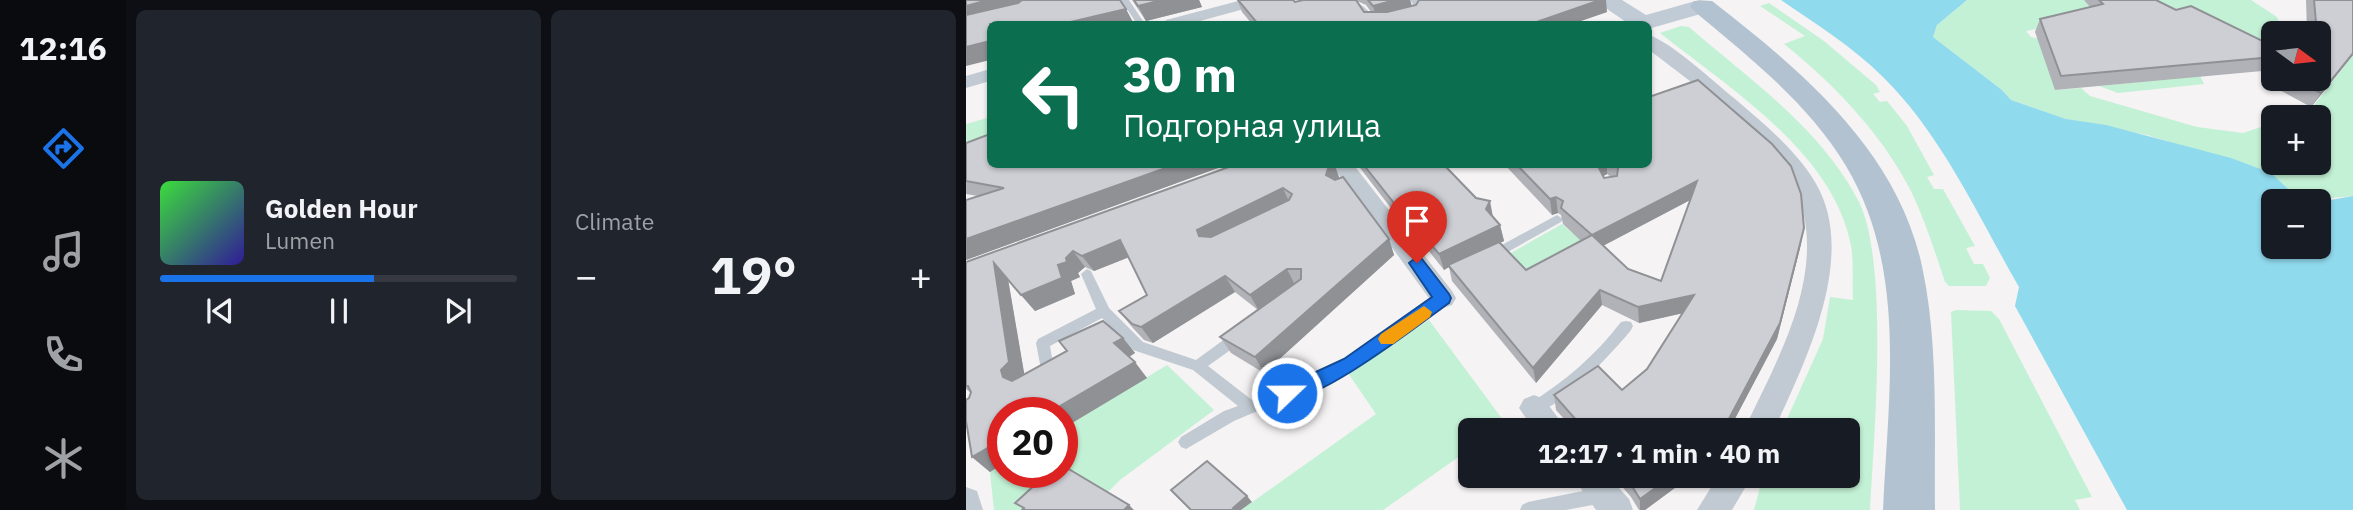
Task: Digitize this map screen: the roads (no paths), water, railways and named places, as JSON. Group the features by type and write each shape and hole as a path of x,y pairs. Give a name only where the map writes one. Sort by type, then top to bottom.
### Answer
{"main road":[{"path":"1713,3 1837,128 1871,181 1895,235 1906,297 1909,510"}],"street":[{"path":"1180,21 1220,5 1260,0"},
{"path":"1606,0 1634,21"},
{"path":"1652,25 1713,3"},
{"path":"1220,5 1233,21"},
{"path":"1652,36 1784,155 1808,184 1820,216 1821,246 1802,338 1765,418"},
{"path":"966,82 987,76"},
{"path":"1346,178 1441,286"},
{"path":"1713,510 1729,488"},
{"path":"1734,510 1737,488"},
{"path":"966,502 967,510"}],"lane":[{"path":"1125,0 1139,21"},
{"path":"1348,0 1366,12 1370,21"},
{"path":"1393,21 1416,15 1419,7 1414,0"},
{"path":"1479,261 1557,219"},
{"path":"1087,274 1104,311 1138,346 1198,366 1250,407"},
{"path":"1186,443 1250,407 1348,366 1441,286"},
{"path":"1038,381 1050,374 1044,343 1104,311"},
{"path":"1198,366 1254,325"},
{"path":"1544,418 1605,355 1626,326"},
{"path":"1528,510 1603,494"}],"water":[{"path":"1781,0 1967,0 1937,25 1933,37 2002,90 2011,100 2066,119 2106,125 2231,158 2261,169 2261,175 2273,175 2288,189 2261,189 2261,259 2331,259 2331,200 2353,196 2353,510 2127,510 2015,306 2019,287 1941,150 1904,100 1883,77 1834,36"}]}
